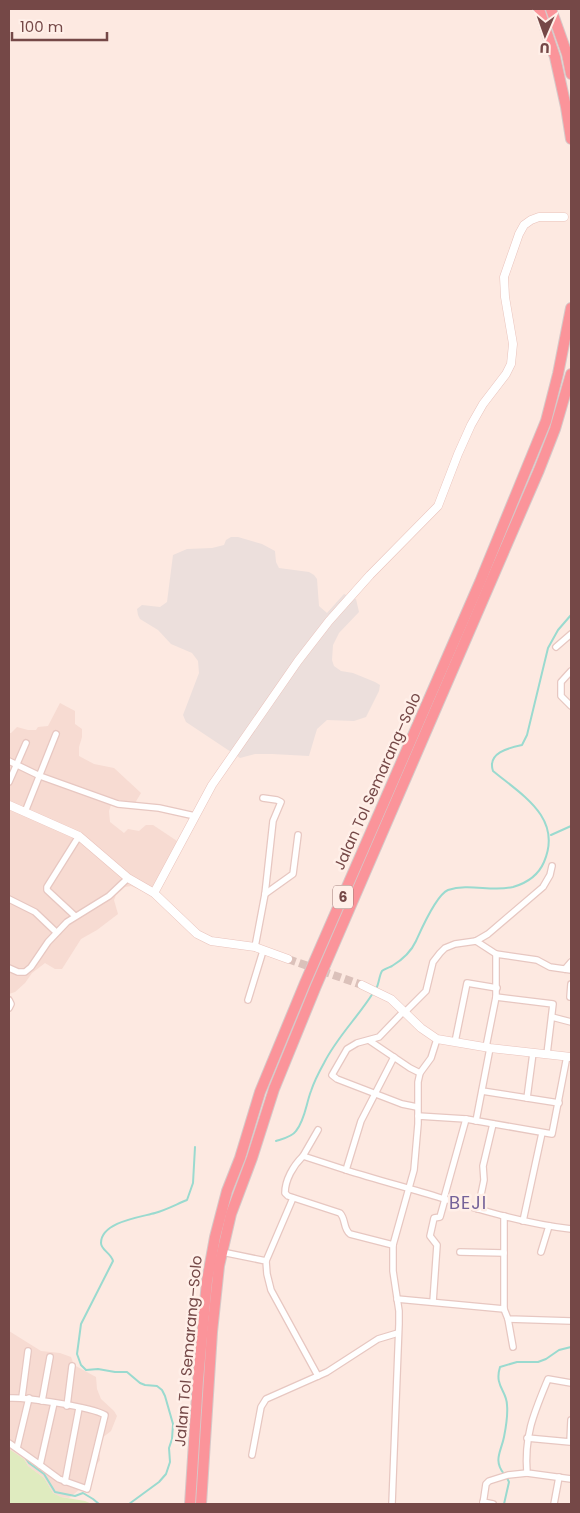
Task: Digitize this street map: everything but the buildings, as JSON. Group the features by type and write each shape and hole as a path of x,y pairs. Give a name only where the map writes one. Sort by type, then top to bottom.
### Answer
{"highway":[{"path":"539,9 555,57 571,139"},
{"path":"552,9 567,54 571,74"},
{"name":"Jalan Tol Semarang–Solo","path":"190,1504 207,1281 214,1237 227,1191 240,1158 260,1092 305,983 480,582 546,421 558,374 571,308"},
{"name":"Jalan Tol Semarang–Solo","path":"201,1504 212,1332 219,1266 231,1214 252,1158 274,1089 316,986 535,478 555,429 571,374"}],"street":[{"path":"154,893 212,785 298,661 329,621 370,575 438,506 468,432 483,404 506,374 511,364 512,338 504,297 504,276 519,234 524,225 531,220 540,217 564,217"},
{"path":"556,647 571,634"},
{"path":"571,671 561,682 561,696 571,706"},
{"path":"24,812 56,734"},
{"path":"9,782 26,743"},
{"path":"9,761 40,776 118,804 159,808 195,816"},
{"path":"255,948 265,894 272,821 281,802 262,798"},
{"path":"9,805 79,836 128,878 154,893 197,934 211,941 255,948 288,959"},
{"path":"265,894 293,874 298,835"},
{"path":"75,916 47,888 79,836"},
{"path":"418,1107 402,1104 375,1094 337,1079 332,1075 348,1047 381,1036 426,990 433,962 440,953 455,944 476,941 488,934 543,887 550,875 552,866"},
{"path":"9,968 18,972 25,972 31,967 56,932 75,916 109,896 128,878"},
{"path":"9,899 35,912 56,932"},
{"path":"476,941 496,954 537,960 550,967 568,969 571,962"},
{"path":"248,1000 263,951"},
{"path":"476,1122 497,988 496,954"},
{"path":"455,1042 468,983 497,988"},
{"path":"570,997 571,984"},
{"path":"362,985 382,994 421,1028 437,1039 488,1048 569,1056 553,1132 550,1134 466,1119 418,1116"},
{"path":"496,996 553,1003 547,1054"},
{"path":"9,1000 11,1004 9,1008"},
{"path":"552,1017 571,1022"},
{"path":"392,1504 399,1311 393,1271 393,1245 415,1162 418,1116 417,1090 420,1073 430,1061 437,1039"},
{"path":"370,1041 420,1073"},
{"path":"527,1098 533,1053"},
{"path":"346,1170 361,1121 394,1057"},
{"path":"482,1090 559,1103"},
{"path":"433,1302 437,1246 430,1236 434,1218 440,1217 466,1119"},
{"path":"478,1209 484,1180 483,1166 493,1124"},
{"path":"318,1130 295,1165 284,1191 285,1195 340,1212 344,1216 346,1231 350,1234 393,1245"},
{"path":"523,1221 542,1133"},
{"path":"302,1156 478,1209 523,1221 571,1229"},
{"path":"293,1198 266,1261 266,1274 271,1290 318,1376"},
{"path":"504,1216 504,1309 514,1347"},
{"path":"541,1252 549,1226"},
{"path":"222,1252 266,1261"},
{"path":"460,1252 504,1253"},
{"path":"397,1299 504,1309"},
{"path":"508,1319 571,1321"},
{"path":"252,1456 263,1402 266,1398 318,1376 378,1339 398,1333"},
{"path":"22,1397 28,1351"},
{"path":"42,1400 50,1357"},
{"path":"67,1406 72,1366"},
{"path":"527,1473 527,1438 533,1415 541,1400 548,1379 571,1383"},
{"path":"9,1397 42,1400 103,1414 105,1417 87,1489 65,1482 9,1443"},
{"path":"18,1448 29,1398"},
{"path":"40,1465 54,1403"},
{"path":"65,1482 79,1408"},
{"path":"527,1438 570,1442 571,1420"},
{"path":"493,1504 483,1503 488,1482 505,1476 527,1473 571,1479"},
{"path":"554,1504 559,1477"}],"shaded area":[{"path":"231,537 238,537 262,544 275,551 276,562 279,568 309,572 314,575 317,579 319,606 327,613 344,594 356,599 359,612 339,633 333,645 332,660 334,666 341,671 353,673 380,685 379,691 366,717 354,721 327,720 317,729 309,756 255,754 240,758 186,722 183,715 199,673 198,661 192,653 171,644 158,630 140,619 138,615 137,609 142,605 160,607 167,602 173,555 187,549 212,548 224,545 226,540"},
{"path":"60,703 75,711 75,724 82,729 79,756 94,764 114,768 141,793 135,803 113,799 109,811 110,822 124,833 128,829 139,831 146,825 153,825 177,841 167,865 153,886 145,892 131,886 125,887 116,895 114,900 118,914 97,930 81,939 62,969 55,969 45,963 32,973 15,992 9,994 9,733 17,727 36,730 38,727 48,726"},
{"path":"9,1331 41,1351 60,1353 71,1357 74,1365 96,1377 97,1389 101,1399 117,1416 111,1431 102,1438 99,1444 100,1460 90,1481 69,1498 53,1493 44,1478 28,1466 24,1459 9,1449"}],"green space":[{"path":"9,1449 24,1459 28,1466 44,1478 53,1493 61,1497 92,1504 9,1504"}],"waterway":[{"path":"376,989 382,971 399,961 412,949 429,913 443,893 448,890 464,887 497,889 513,887 532,878 542,867 548,846 548,833 544,820 527,799 493,771 492,765 493,760 500,752 522,745 527,735 548,648 558,630 571,615"},
{"path":"551,835 571,826"},
{"path":"276,1141 292,1135 299,1127 320,1070 341,1036 373,993"},
{"path":"129,1504 159,1482 166,1474 170,1462 169,1448 173,1424 165,1396 157,1386 140,1383 127,1372 98,1369 86,1370 81,1365 77,1354 81,1324 113,1261 101,1245 103,1236 114,1225 159,1212 187,1200 193,1183 195,1147"},
{"path":"504,1474 498,1460 507,1417 506,1400 499,1379 500,1367 517,1362 538,1362 559,1350 571,1347"},
{"path":"25,1457 29,1463 44,1474 55,1492 75,1496 83,1493 99,1504"},
{"path":"504,1504 509,1482 507,1478"}],"tunnel":[{"path":"288,959 362,985"}],"district":[{"name":"BEJI","path":"468,1202"}]}
